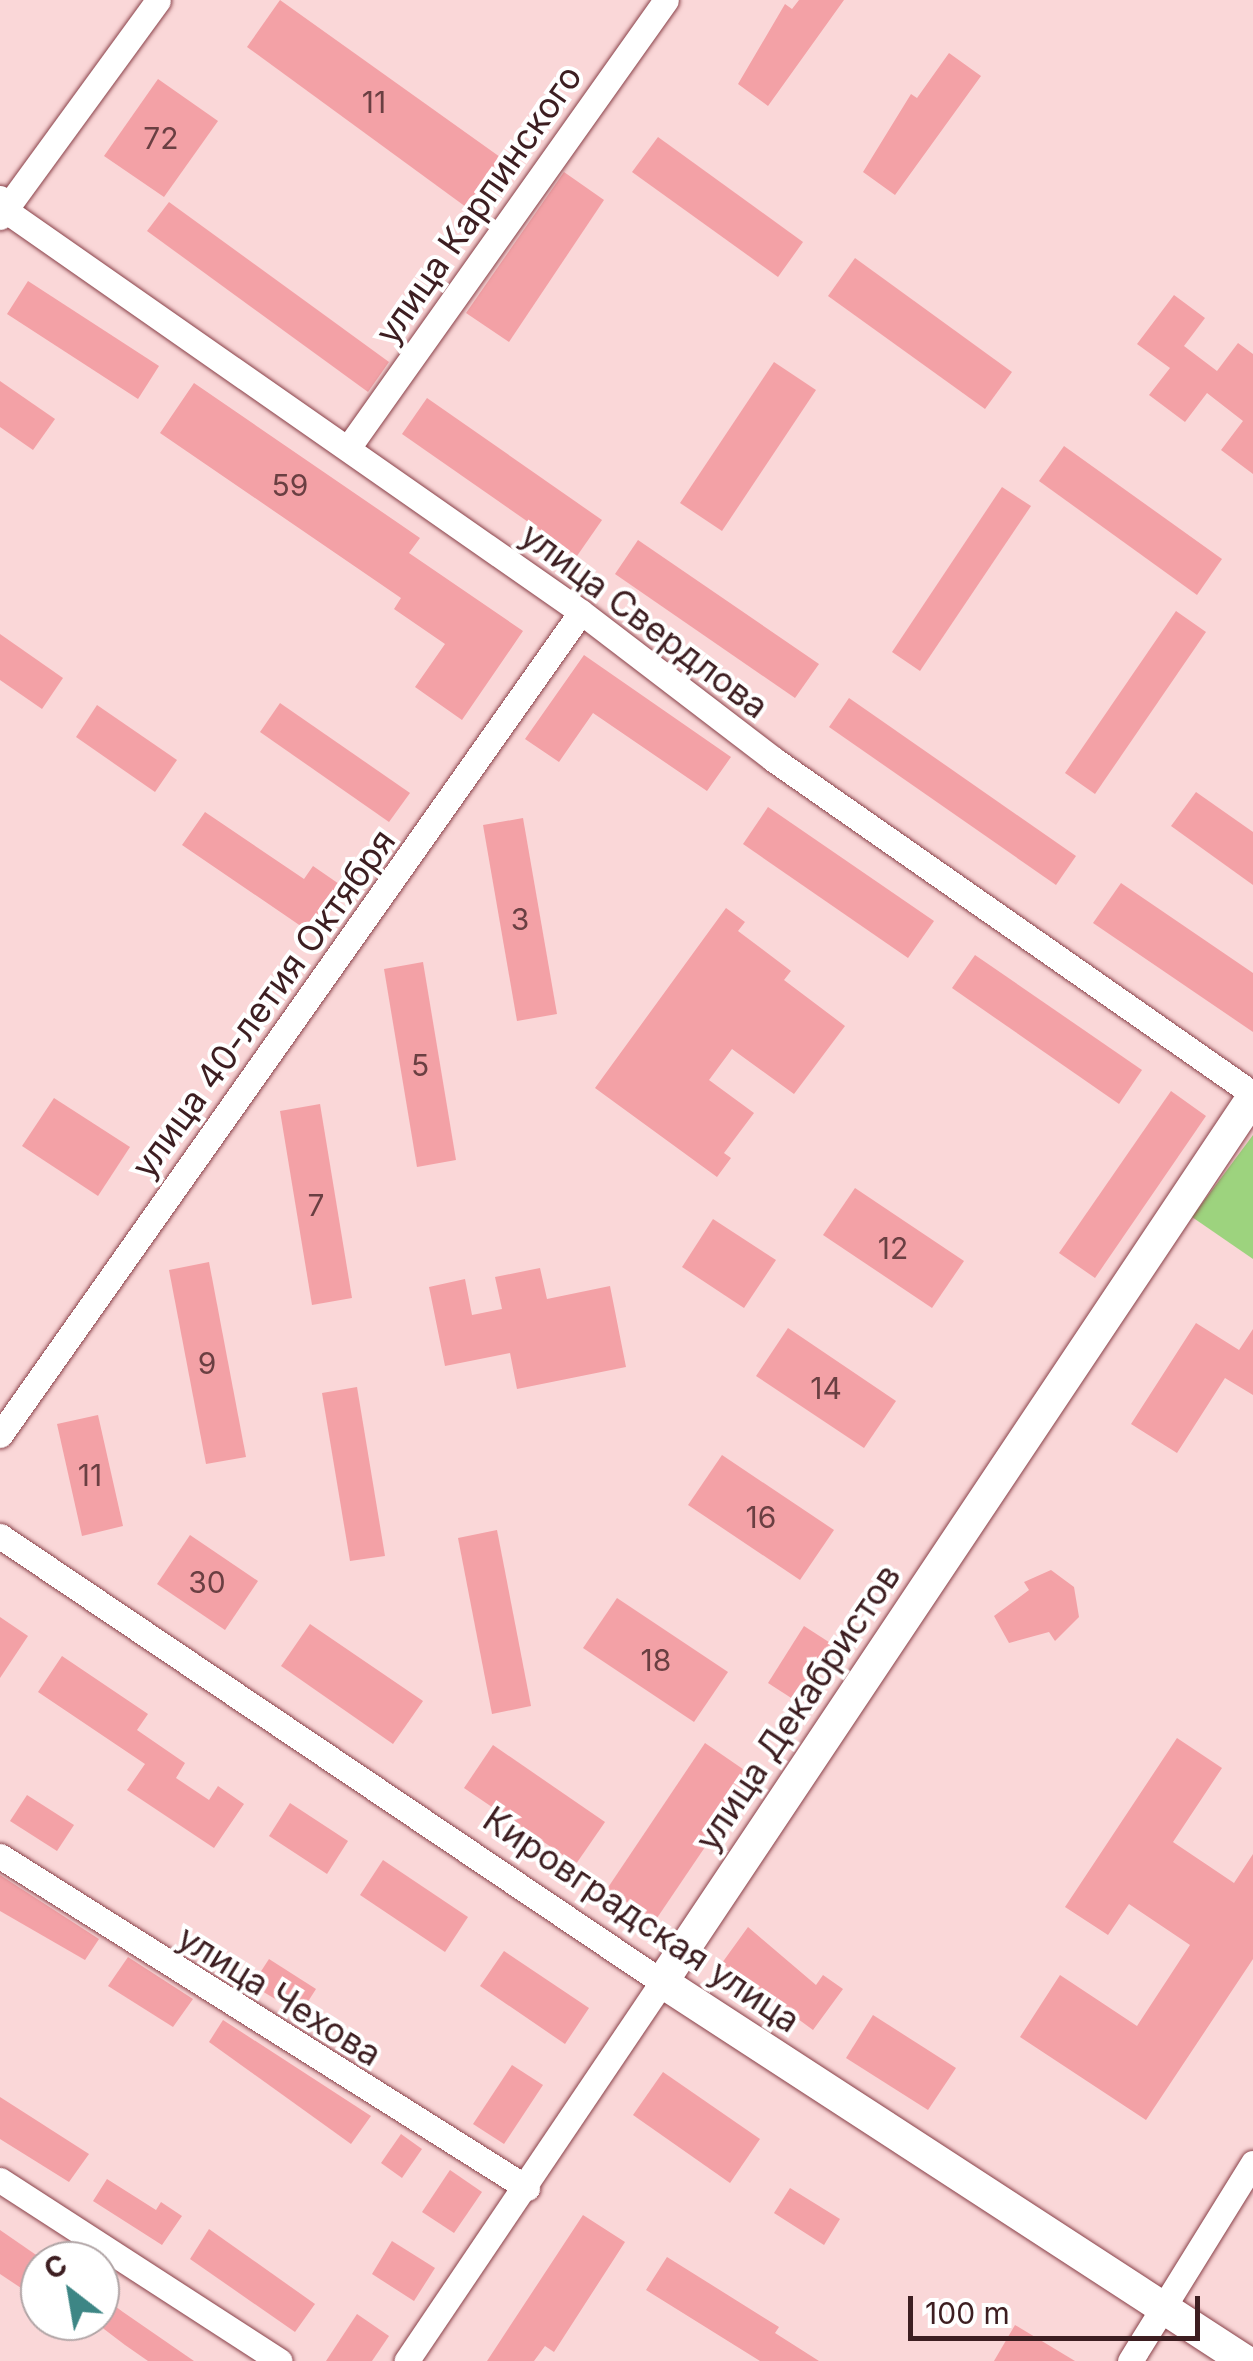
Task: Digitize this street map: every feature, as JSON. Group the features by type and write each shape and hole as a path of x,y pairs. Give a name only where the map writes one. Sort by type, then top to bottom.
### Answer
{"main road":[{"name":"улица Декабристов","path":"662,1982 1253,1095"},
{"name":"Кировградская улица","path":"662,1982 1245,2361"}],"street":[{"path":"2,208 158,0"},
{"name":"улица Карпинского","path":"348,448 666,0"},
{"name":"улица Свердлова","path":"2,208 581,612 772,759 1253,1095"},
{"name":"улица 40-летия Октября","path":"0,1435 581,612"},
{"name":"Кировградская улица","path":"0,1536 662,1982"},
{"name":"улица Чехова","path":"0,1856 527,2188"},
{"name":"улица Декабристов","path":"406,2361 527,2188 662,1982"},
{"path":"1130,2361 1253,2163"},
{"path":"0,2180 280,2361"}],"green space":[{"path":"1253,1135 1253,1259 1192,1217"}],"building":[{"path":"280,0 500,157 466,207 247,47"},
{"path":"799,0 844,0 768,106 738,84 785,4 792,9"},
{"path":"949,53 981,76 895,195 863,172 911,94 917,98"},
{"path":"158,79 218,121 164,197 104,156"},
{"path":"658,137 803,242 778,277 632,172"},
{"path":"564,172 604,200 509,342 466,313"},
{"path":"169,202 389,362 368,392 147,231"},
{"path":"855,258 1012,372 985,409 828,296"},
{"path":"28,281 159,366 138,399 7,314"},
{"path":"1174,295 1205,318 1184,346 1217,371 1238,343 1253,354 1253,474 1221,450 1243,421 1207,393 1185,422 1149,395 1170,368 1137,344"},
{"path":"774,362 816,390 722,531 680,503"},
{"path":"0,381 55,419 33,450 0,427"},
{"path":"194,383 420,538 409,553 523,631 462,720 415,687 445,644 394,609 401,598 160,433"},
{"path":"427,398 602,520 577,556 402,434"},
{"path":"1064,446 1222,559 1197,595 1039,481"},
{"path":"1002,487 1031,506 920,671 892,652"},
{"path":"638,540 819,664 795,698 615,574"},
{"path":"1176,611 1206,632 1095,794 1065,773"},
{"path":"0,634 63,678 42,709 0,680"},
{"path":"584,655 731,757 707,791 593,713 559,762 525,739"},
{"path":"849,698 1076,856 1056,885 829,727"},
{"path":"280,703 410,793 389,822 260,732"},
{"path":"97,705 177,760 155,792 76,737"},
{"path":"1196,792 1253,832 1253,885 1171,826"},
{"path":"768,807 934,921 908,958 743,844"},
{"path":"205,812 304,879 313,866 342,886 311,933 182,845"},
{"path":"523,818 557,1014 517,1021 483,825"},
{"path":"1121,883 1253,973 1253,1032 1093,923"},
{"path":"726,908 745,922 738,931 791,971 784,980 845,1026 794,1094 732,1049 709,1080 754,1113 724,1153 731,1158 717,1177 595,1088"},
{"path":"975,955 1142,1070 1119,1104 952,988"},
{"path":"423,962 456,1160 417,1167 384,969"},
{"path":"1171,1091 1206,1116 1095,1278 1059,1253"},
{"path":"54,1098 130,1147 98,1196 22,1146"},
{"path":"320,1104 352,1298 312,1305 280,1111"},
{"path":"855,1188 964,1261 932,1308 823,1235"},
{"path":"713,1219 776,1260 744,1308 682,1267"},
{"path":"209,1262 246,1457 206,1464 169,1270"},
{"path":"540,1268 547,1299 610,1286 626,1367 517,1389 510,1353 445,1366 429,1287 465,1279 472,1315 502,1309 495,1277"},
{"path":"1196,1323 1239,1350 1253,1329 1253,1395 1225,1378 1177,1453 1131,1424"},
{"path":"788,1328 896,1401 864,1448 756,1376"},
{"path":"357,1387 385,1556 350,1561 322,1393"},
{"path":"98,1415 123,1526 82,1536 57,1424"},
{"path":"722,1455 834,1530 800,1580 688,1505"},
{"path":"497,1530 531,1706 492,1714 458,1538"},
{"path":"190,1535 258,1581 225,1630 157,1584"},
{"path":"1051,1570 1074,1587 1079,1617 1055,1641 1049,1632 1009,1643 994,1616 1029,1590 1024,1582"},
{"path":"617,1598 728,1672 694,1722 583,1648"},
{"path":"0,1617 28,1636 0,1678"},
{"path":"310,1624 423,1701 393,1744 281,1666"},
{"path":"804,1626 835,1646 799,1703 768,1683"},
{"path":"62,1656 148,1714 137,1730 185,1763 176,1778 209,1800 218,1786 244,1804 214,1848 127,1790 145,1764 38,1692"},
{"path":"1177,1738 1222,1768 1173,1842 1234,1883 1253,1854 1253,1959 1146,2120 1020,2037 1060,1975 1137,2026 1190,1945 1129,1904 1108,1935 1065,1907"},
{"path":"705,1743 753,1776 655,1921 607,1889"},
{"path":"493,1745 605,1822 576,1864 464,1788"},
{"path":"27,1795 74,1825 57,1851 10,1821"},
{"path":"290,1803 348,1841 327,1874 269,1836"},
{"path":"383,1860 468,1917 445,1952 360,1895"},
{"path":"0,1875 99,1939 85,1960 0,1911"},
{"path":"748,1927 816,1985 823,1975 843,1989 813,2030 722,1963"},
{"path":"504,1951 589,2008 565,2044 480,1986"},
{"path":"128,1957 193,1999 173,2027 108,1986"},
{"path":"269,1959 316,1989 300,2014 252,1985"},
{"path":"873,2015 956,2068 928,2110 846,2058"},
{"path":"223,2020 371,2116 351,2144 209,2042"},
{"path":"512,2065 543,2085 504,2144 473,2124"},
{"path":"663,2072 760,2139 730,2183 633,2115"},
{"path":"0,2097 89,2154 69,2182 0,2139"},
{"path":"401,2134 422,2149 402,2178 381,2163"},
{"path":"450,2170 482,2192 454,2233 422,2212"},
{"path":"107,2179 156,2210 161,2202 182,2216 162,2245 93,2201"},
{"path":"790,2188 840,2219 824,2245 774,2213"},
{"path":"583,2215 625,2242 554,2352 545,2346 534,2361 487,2361"},
{"path":"209,2229 315,2304 295,2332 190,2259"},
{"path":"0,2230 20,2244 20,2287 0,2274"},
{"path":"392,2241 435,2268 414,2301 372,2274"},
{"path":"667,2257 779,2327 775,2333 819,2361 760,2361 646,2290"},
{"path":"120,2309 194,2361 148,2361 120,2341"},
{"path":"357,2314 389,2336 372,2361 326,2361"},
{"path":"1015,2325 1075,2361 994,2361"}]}
